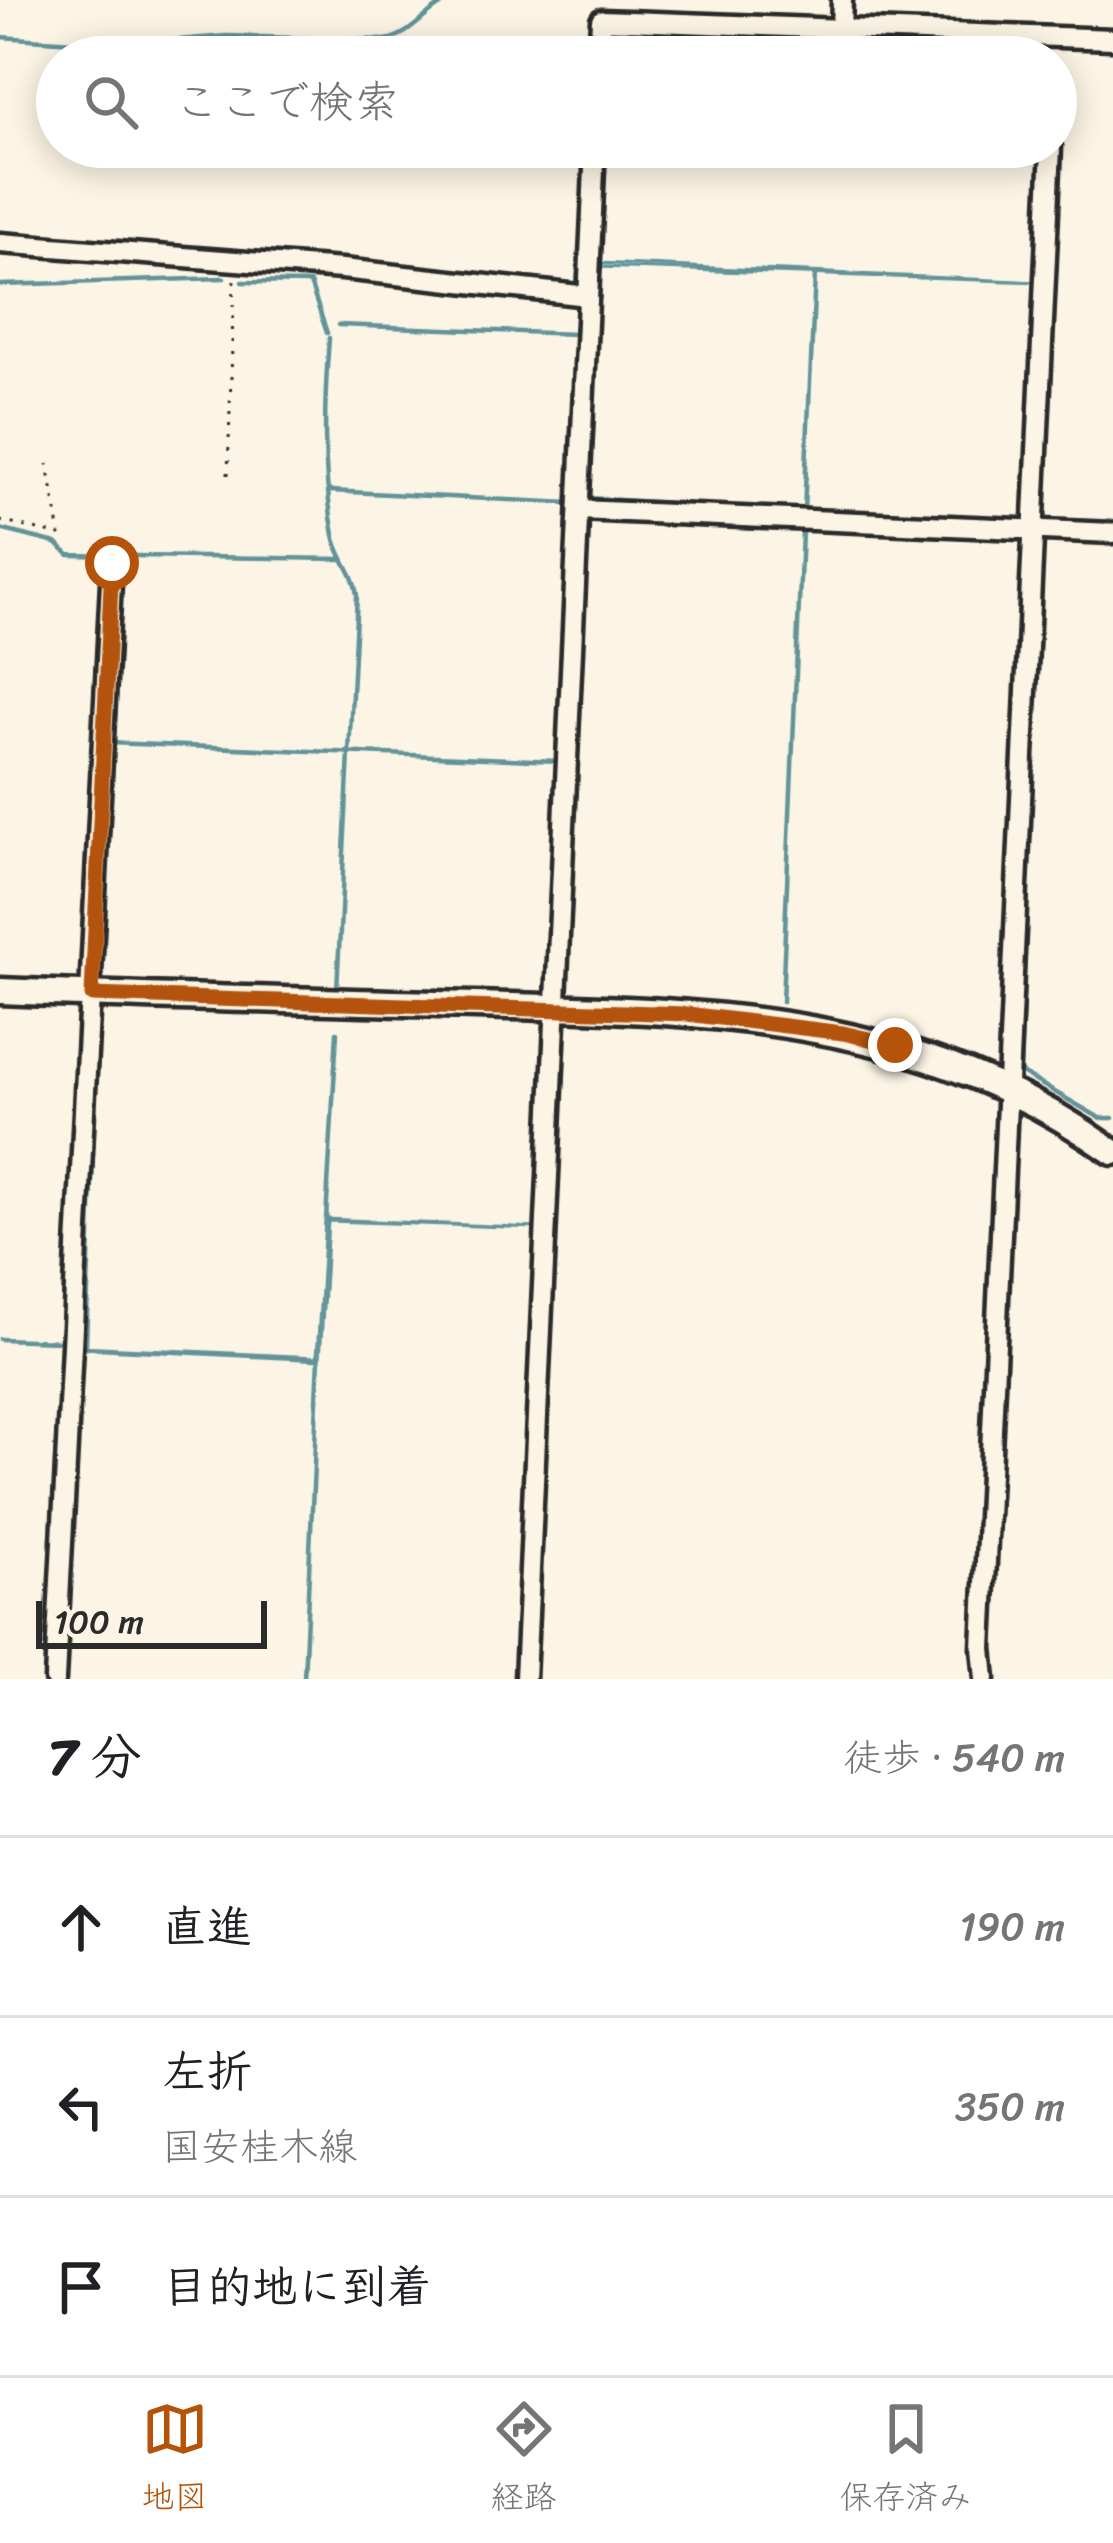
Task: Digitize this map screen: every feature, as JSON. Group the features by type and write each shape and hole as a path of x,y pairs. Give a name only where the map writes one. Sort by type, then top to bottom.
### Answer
{"main road":[{"path":"0,991 558,1007 687,1014 843,1033 937,1058 1010,1091 1113,1152"}],"street":[{"path":"841,28 842,0"},
{"path":"600,36 601,20 841,28 931,36"},
{"path":"1077,44 1113,39"},
{"path":"525,1679 594,168"},
{"path":"985,1679 982,1648 1050,168"},
{"path":"0,243 235,260 588,296"},
{"path":"579,510 1113,533"},
{"path":"56,1679 112,563"}],"path":[{"path":"228,476 235,260"},
{"path":"0,521 60,535 48,464"}],"water":[{"path":"598,263 1040,282 598,267"},
{"path":"325,1219 538,1228 328,1221 320,1360 83,1348 64,1679 81,1346 317,1357"}],"waterway":[{"path":"396,36 450,0"},
{"path":"0,37 36,39"},
{"path":"577,283 579,263 584,264"},
{"path":"804,511 815,274"},
{"path":"0,285 224,278"},
{"path":"242,282 310,283 327,333"},
{"path":"338,325 575,334 578,307"},
{"path":"329,338 327,486 336,543 357,595 337,990"},
{"path":"330,491 570,503"},
{"path":"586,498 813,511"},
{"path":"576,759 587,522"},
{"path":"0,529 56,543 69,555 341,559"},
{"path":"782,1002 802,532"},
{"path":"1038,625 1020,1072 1100,1118 1113,1118"},
{"path":"110,743 559,761"},
{"path":"101,977 105,869"},
{"path":"86,1344 98,1017"},
{"path":"326,1220 337,1032"},
{"path":"0,1339 59,1341"},
{"path":"304,1679 319,1358"}],"route":[{"path":"112,563 92,995 687,1014 843,1033 895,1045"}]}
